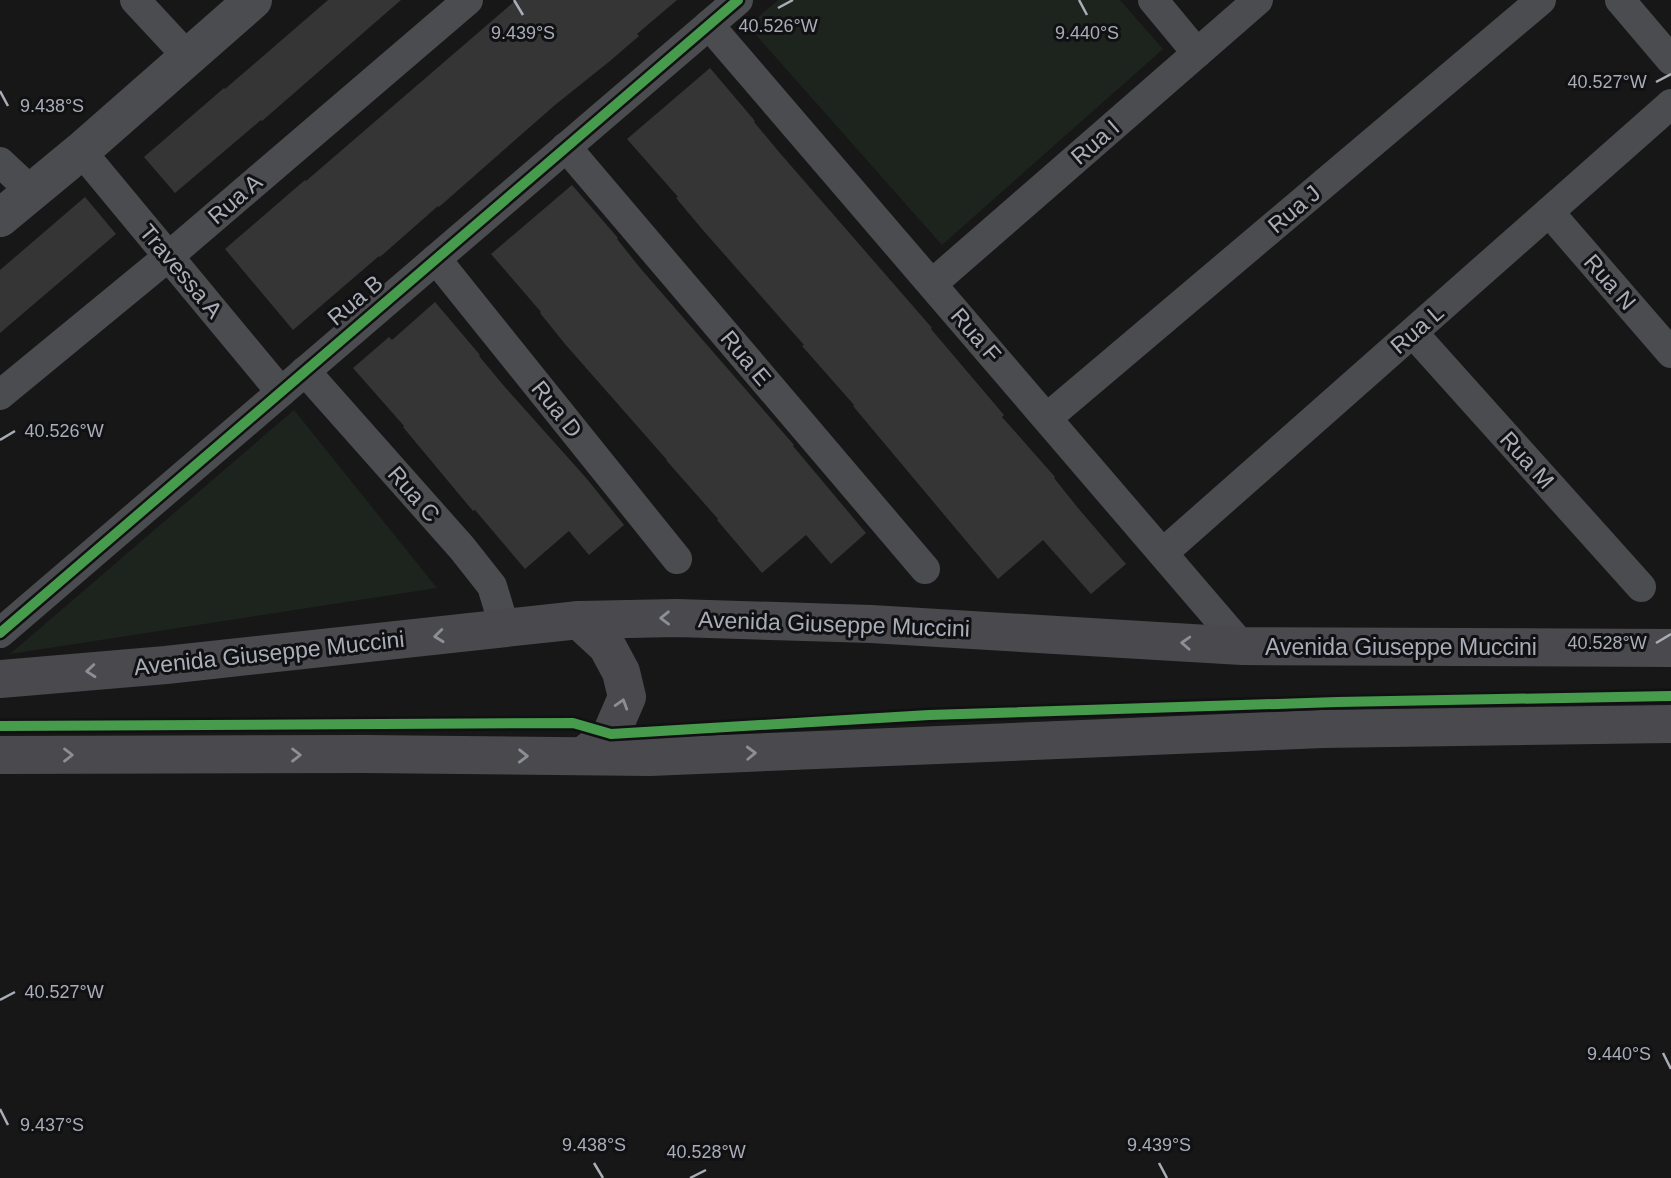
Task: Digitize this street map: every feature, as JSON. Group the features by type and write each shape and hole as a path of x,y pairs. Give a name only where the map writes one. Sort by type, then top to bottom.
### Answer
{"main road":[{"name":"Avenida Giuseppe Muccini","path":"0,679 166,665 579,620 677,618 860,624 1242,646 1671,648"},
{"path":"579,620 607,646 621,672 627,697 611,734 583,756"},
{"path":"0,755 365,754 650,757 1322,729 1671,724"}],"street":[{"path":"135,0 188,57"},
{"path":"0,218 81,151 253,0"},
{"name":"Rua A","path":"0,395 169,256 468,0"},
{"name":"Rua B","path":"0,633 738,0"},
{"path":"1153,0 1197,53"},
{"name":"Rua I","path":"932,284 1258,0"},
{"name":"Rua J","path":"1047,418 1541,0"},
{"path":"1620,0 1671,60"},
{"name":"Rua F","path":"709,25 1242,646"},
{"name":"Rua L","path":"1163,553 1671,104"},
{"name":"Rua E","path":"566,147 925,569"},
{"name":"Travessa A","path":"81,151 281,392"},
{"path":"0,162 32,192"},
{"name":"Rua N","path":"1549,212 1671,353"},
{"name":"Rua D","path":"436,259 677,559"},
{"name":"Rua M","path":"1413,332 1641,587"},
{"name":"Rua C","path":"305,371 462,548 492,586 505,629"}],"shaded area":[{"path":"778,0 1120,0 1163,49 942,245 748,26"},
{"path":"294,410 437,588 10,654"}],"building":[{"path":"328,0 401,0 175,193 144,157"},
{"path":"516,0 677,0 610,61 293,330 225,249"},
{"path":"710,68 932,328 1004,415 1002,417 1126,564 1091,594 1043,540 998,579 802,346 804,345 627,139"},
{"path":"572,185 866,533 831,564 806,535 762,573 491,254"},
{"path":"85,197 116,234 0,333 0,270"},
{"path":"435,302 624,525 589,555 569,531 525,569 353,368 389,337 392,340"}],"cycle path":[{"path":"0,633 738,0"},
{"path":"0,726 573,723 611,734 929,715 1337,702 1671,696"}]}
